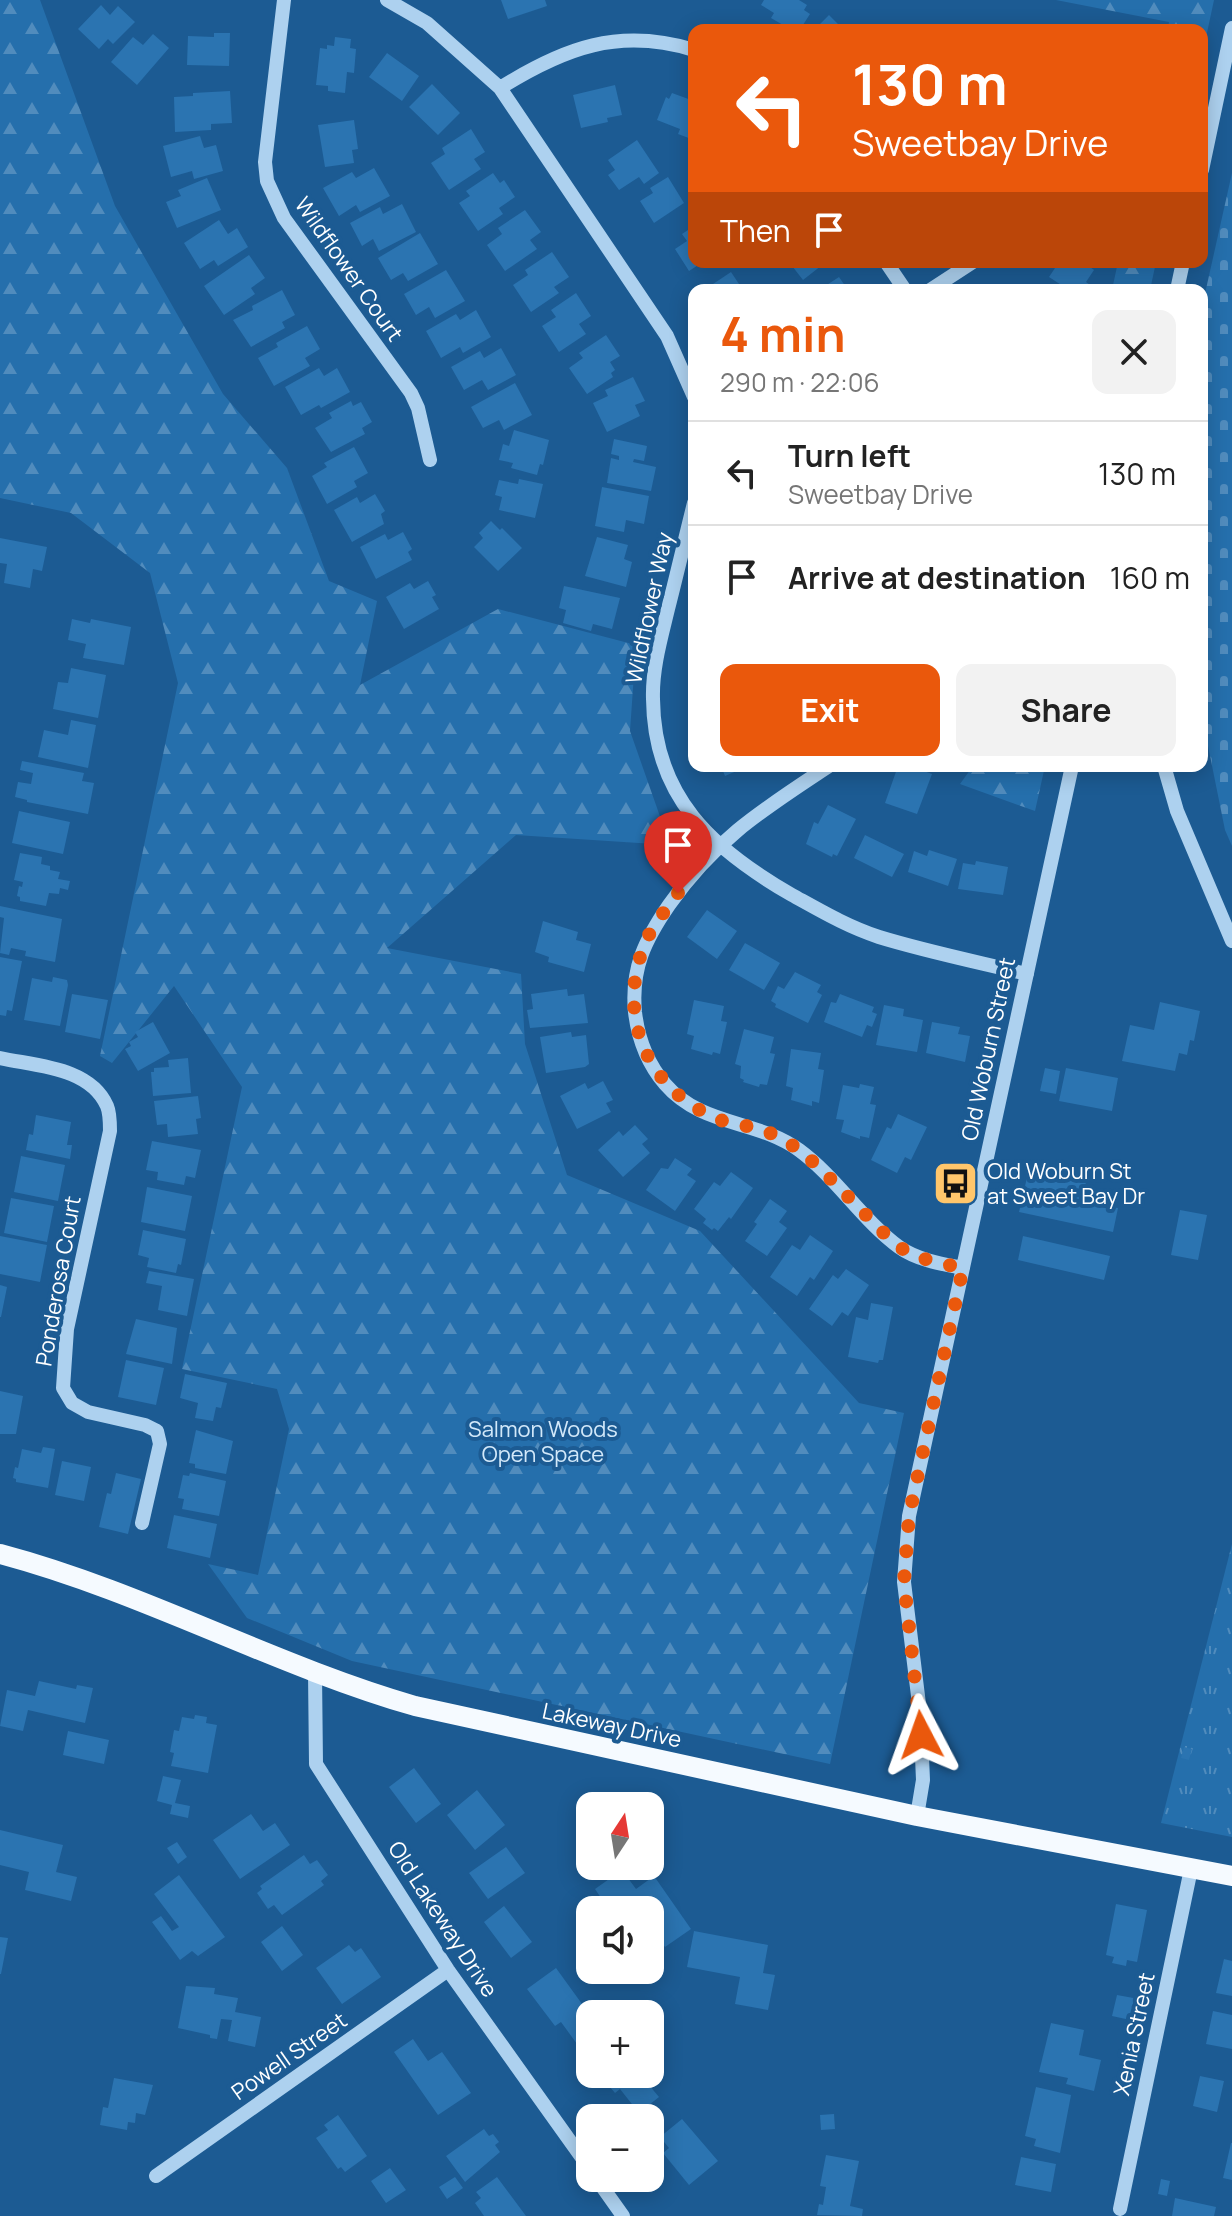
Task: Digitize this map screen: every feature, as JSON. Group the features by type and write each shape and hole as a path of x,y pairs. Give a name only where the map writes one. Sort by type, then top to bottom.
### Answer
{"main road":[{"name":"Lakeway Drive","path":"0,1554 89,1581 352,1688 415,1706 917,1816 1232,1876"}],"street":[{"name":"Wildflower Court","path":"284,0 265,162 267,181 284,218 411,393 418,408 430,460"},
{"path":"387,0 427,23 500,88 667,336 688,383"},
{"path":"1208,142 1232,28"},
{"path":"500,88 540,63 580,47 623,40 669,42 688,48"},
{"path":"939,284 964,268"},
{"name":"Wildflower Way","path":"688,528 659,649 653,695 654,731 664,768 678,798 698,825 718,846 773,884 838,921 903,944 1027,974"},
{"path":"820,772 761,811 692,872 648,935 640,957 633,993 637,1031 648,1059 665,1084 690,1106 716,1119 778,1136 802,1152 899,1247 923,1258 963,1268"},
{"name":"Old Woburn Street","path":"917,1816 923,1780 920,1712 904,1582 909,1516 1071,772"},
{"path":"1166,772 1177,811 1232,941"},
{"name":"Ponderosa Court","path":"0,1058 74,1074 95,1088 108,1108 110,1131 67,1329 63,1388 72,1403 88,1412 145,1425 157,1431 160,1444 142,1523"},
{"name":"Old Lakeway Drive","path":"315,1673 316,1764 448,1970 576,2149"},
{"name":"Xenia Street","path":"1120,2209 1191,1869"},
{"name":"Powell Street","path":"156,2176 448,1970"},
{"path":"606,2192 623,2216"}],"green space":[{"name":"Salmon Woods Open Space","path":"0,0 40,0 115,206 223,394 287,468 329,581 377,601 360,685 498,609 636,645 630,731 670,845 516,835 387,948 521,974 525,1044 567,1175 700,1231 859,1403 904,1413 830,1764 352,1661 247,1618 208,1564 258,1575 289,1429 277,1389 182,1369 242,1087 174,986 112,1063 100,1056 178,683 150,573 71,513 0,498"},
{"path":"1056,0 1214,0 1208,28 1208,24 1169,22"},
{"path":"1232,173 1232,846 1225,830 1208,746 1207,284"},
{"path":"1117,268 1155,268 1151,284 1113,284"},
{"path":"969,772 1044,772 1035,811 960,784"},
{"path":"1232,1544 1232,1837 1161,1823"}],"building":[{"path":"501,0 545,0 547,6 508,19"},
{"path":"764,0 799,0 807,5 804,10 810,14 804,24 781,24 771,18 774,13 761,5"},
{"path":"101,5 110,15 118,6 135,22 113,44 108,39 99,49 78,29"},
{"path":"829,15 838,24 820,24"},
{"path":"214,33 230,33 229,66 187,65 188,36 214,37"},
{"path":"153,34 169,48 137,85 111,62 133,37 143,45"},
{"path":"335,37 351,39 350,48 356,49 354,73 347,72 345,93 328,91 328,86 316,85 320,48 334,46"},
{"path":"387,53 419,76 402,101 369,77"},
{"path":"432,84 460,113 438,135 409,107"},
{"path":"615,85 622,115 607,118 608,122 581,128 573,95"},
{"path":"230,91 232,123 211,124 211,130 175,132 174,97"},
{"path":"672,93 688,99 688,138 678,134 680,129 657,120 666,97 669,99"},
{"path":"354,120 358,149 352,150 354,163 325,167 318,125"},
{"path":"471,129 485,152 474,159 481,169 449,190 431,163 445,154 442,148"},
{"path":"200,136 204,148 216,145 223,171 194,179 192,171 171,177 163,146"},
{"path":"637,140 659,173 644,184 639,177 619,190 608,175 615,170 608,160"},
{"path":"374,168 390,196 360,212 356,205 339,216 323,188 352,172 356,178"},
{"path":"493,173 500,183 504,180 515,197 499,208 503,214 478,231 459,203 470,196 466,191"},
{"path":"668,177 684,203 654,223 640,201 653,193 650,188"},
{"path":"207,178 221,210 177,228 166,202 181,196 178,190"},
{"path":"402,204 416,232 379,251 373,239 362,246 350,223 380,207 383,214"},
{"path":"525,210 541,232 530,240 537,249 505,271 487,245 502,234 498,228"},
{"path":"219,220 228,234 237,228 248,247 218,266 214,260 200,269 184,243"},
{"path":"688,230 688,268 694,268 689,271 675,249 687,241 682,234"},
{"path":"420,233 438,264 408,281 403,273 391,280 378,258"},
{"path":"552,252 569,277 554,287 559,293 531,312 513,285 528,275 525,270"},
{"path":"249,255 265,278 251,288 255,294 224,315 204,286"},
{"path":"794,268 818,268 803,280"},
{"path":"1055,268 1094,270 1086,282 1089,284 1060,284 1049,277"},
{"path":"446,270 465,301 435,318 429,307 416,315 404,294"},
{"path":"731,272 739,284 713,284"},
{"path":"839,277 844,284 828,284"},
{"path":"282,290 295,315 282,322 285,328 251,347 233,320"},
{"path":"576,293 591,316 579,324 586,334 559,352 542,326 556,317 551,310"},
{"path":"476,310 491,337 463,353 460,347 441,358 426,331 456,314 460,320"},
{"path":"307,326 320,349 305,358 310,366 274,386 258,358 278,347 276,343"},
{"path":"606,335 620,356 610,362 615,370 611,373 613,377 587,394 569,368 583,358 579,353"},
{"path":"501,348 516,375 488,390 482,380 464,390 451,367 480,351 484,358"},
{"path":"319,368 324,376 337,368 350,392 301,415 285,387"},
{"path":"633,377 645,401 635,405 640,416 607,432 593,403 608,396 605,390"},
{"path":"515,383 532,415 504,430 499,420 483,428 471,407"},
{"path":"351,401 353,406 361,402 372,422 362,428 365,434 331,452 315,428 332,418 329,413"},
{"path":"514,430 549,440 543,465 540,464 537,475 511,468 513,463 499,460 503,444 509,446"},
{"path":"614,439 647,446 644,461 634,459 633,462 656,467 651,491 607,483 611,458 619,460 619,456 611,454"},
{"path":"354,447 368,473 354,481 357,487 327,504 312,476 327,467 324,463"},
{"path":"519,479 543,484 535,518 499,510 502,497 495,495 499,480 518,484"},
{"path":"602,487 649,496 644,524 626,520 624,532 595,526"},
{"path":"375,494 385,511 381,514 384,524 352,542 334,510 357,497 360,503"},
{"path":"491,521 522,548 498,571 474,547 483,538 479,533"},
{"path":"403,532 412,549 408,552 412,560 376,579 360,547 385,534 388,540"},
{"path":"597,537 628,545 624,559 632,562 626,587 585,576"},
{"path":"0,538 47,547 42,571 33,569 30,588 4,583 7,564 0,563"},
{"path":"428,581 439,609 404,629 386,597 410,583 414,589"},
{"path":"564,586 620,598 612,629 593,624 591,631 563,623 566,610 559,608"},
{"path":"72,619 90,623 91,619 131,627 124,665 83,658 86,644 68,640"},
{"path":"71,668 106,675 98,718 53,709 58,682 68,683"},
{"path":"71,720 96,725 88,768 38,757 44,730 68,735"},
{"path":"22,761 84,773 82,781 94,783 88,814 15,797 18,782 31,784 33,773 20,770"},
{"path":"896,772 932,774 917,814 885,803"},
{"path":"828,805 856,819 837,856 833,854 832,857 806,844 814,822 818,824"},
{"path":"19,811 70,822 63,854 12,843"},
{"path":"865,835 904,854 892,877 854,858"},
{"path":"929,850 957,859 948,886 908,872 914,851 927,856"},
{"path":"20,853 42,857 41,864 60,872 58,879 70,881 68,890 60,888 59,894 49,893 46,906 20,901 17,896 23,882 14,880"},
{"path":"976,861 1008,867 1003,895 958,889 963,863 975,865"},
{"path":"0,906 62,919 55,962 25,956 26,951 11,948 9,955 0,953 4,918 0,917"},
{"path":"707,910 737,931 717,959 687,937"},
{"path":"543,921 578,932 576,940 591,944 584,972 548,962 549,957 535,952"},
{"path":"745,943 780,963 764,990 729,970"},
{"path":"0,957 22,961 12,1011 7,1010 6,1016 0,1015"},
{"path":"795,972 821,985 817,992 822,995 808,1023 775,1007 776,1004 771,1001 778,986 784,989"},
{"path":"53,977 67,980 68,985 60,1026 24,1020 32,978 52,982"},
{"path":"567,989 568,996 584,994 588,1023 530,1028 527,1010 533,1009 531,994"},
{"path":"72,994 108,1000 100,1039 65,1032"},
{"path":"840,994 874,1007 872,1012 877,1014 872,1027 867,1025 862,1037 824,1022 831,1002 836,1003"},
{"path":"694,1000 724,1006 721,1021 727,1022 720,1054 691,1049 694,1036 687,1034"},
{"path":"1160,1002 1200,1011 1194,1041 1190,1040 1187,1055 1179,1053 1175,1071 1122,1061 1130,1025 1154,1030"},
{"path":"884,1005 904,1009 903,1016 923,1020 917,1052 876,1045"},
{"path":"153,1022 170,1053 138,1071 125,1049 131,1046 129,1042 138,1037 135,1032"},
{"path":"932,1022 960,1027 958,1034 970,1036 965,1062 926,1053"},
{"path":"744,1029 774,1037 770,1053 775,1054 767,1085 760,1084 759,1087 740,1078 741,1066 735,1064"},
{"path":"571,1032 572,1037 586,1035 589,1064 546,1073 540,1037"},
{"path":"791,1049 821,1053 818,1069 824,1070 819,1103 812,1101 812,1106 791,1100 793,1088 786,1086"},
{"path":"188,1058 191,1093 153,1096 151,1072 154,1068 169,1067 168,1060"},
{"path":"1045,1068 1060,1071 1056,1094 1040,1091"},
{"path":"1066,1068 1118,1078 1112,1111 1059,1101"},
{"path":"603,1081 613,1100 606,1103 611,1112 577,1129 560,1096 585,1083 588,1089"},
{"path":"860,1084 874,1087 870,1104 876,1105 869,1138 860,1136 860,1139 841,1132 844,1120 836,1119 843,1085 859,1088"},
{"path":"198,1096 201,1118 196,1119 198,1134 168,1137 167,1124 157,1125 154,1101"},
{"path":"898,1114 927,1127 911,1160 905,1157 897,1173 871,1160 887,1127 891,1129"},
{"path":"36,1115 71,1122 67,1145 72,1145 70,1159 26,1150 29,1134 33,1135"},
{"path":"635,1125 648,1139 642,1144 650,1153 623,1177 598,1150 619,1131 623,1136"},
{"path":"152,1141 201,1150 195,1178 186,1176 184,1185 157,1180 158,1172 146,1170"},
{"path":"21,1156 65,1165 58,1201 14,1192"},
{"path":"675,1158 692,1169 687,1175 696,1181 675,1211 646,1190 661,1168 668,1169"},
{"path":"1029,1169 1086,1182 1082,1201 1118,1208 1113,1232 1019,1212"},
{"path":"731,1172 753,1188 731,1219 729,1217 718,1231 712,1230 703,1223 706,1219 694,1209 714,1182 720,1186"},
{"path":"147,1187 192,1196 185,1231 141,1222"},
{"path":"11,1198 54,1206 47,1242 4,1233"},
{"path":"770,1199 787,1211 779,1222 787,1228 767,1256 745,1241"},
{"path":"1180,1210 1207,1215 1198,1260 1171,1255"},
{"path":"143,1230 186,1239 181,1265 178,1264 176,1273 147,1267 149,1258 138,1255"},
{"path":"810,1235 833,1251 814,1280 810,1277 797,1296 770,1277 792,1245 800,1250"},
{"path":"0,1236 47,1245 40,1282 0,1274"},
{"path":"1023,1236 1110,1256 1104,1280 1018,1260"},
{"path":"846,1269 869,1285 848,1316 842,1312 832,1326 809,1309 833,1275 838,1279"},
{"path":"149,1271 194,1279 187,1316 158,1310 162,1286 146,1283"},
{"path":"0,1285 7,1287 1,1317 0,1317"},
{"path":"871,1303 893,1307 883,1360 878,1363 848,1357 856,1317 868,1320"},
{"path":"136,1319 177,1328 172,1364 126,1354"},
{"path":"126,1360 164,1368 156,1405 118,1397"},
{"path":"185,1374 227,1383 221,1408 216,1407 213,1421 195,1418 198,1403 180,1398"},
{"path":"0,1391 23,1396 16,1434 0,1434"},
{"path":"196,1430 233,1441 226,1474 195,1468 195,1464 189,1463"},
{"path":"43,1447 55,1449 48,1488 16,1482 13,1478 15,1467 18,1468 22,1449 41,1453"},
{"path":"62,1461 91,1467 84,1501 55,1495"},
{"path":"116,1473 141,1479 128,1534 99,1527 107,1493 111,1494"},
{"path":"190,1473 226,1481 219,1516 182,1509 184,1499 178,1498 183,1475 189,1476"},
{"path":"174,1515 217,1524 210,1558 167,1548"},
{"path":"39,1681 76,1689 77,1685 93,1688 85,1723 28,1710 23,1731 0,1726 7,1690 35,1696"},
{"path":"195,1715 207,1717 206,1723 217,1725 208,1773 171,1766 174,1730 179,1731 182,1717 194,1719"},
{"path":"68,1731 109,1740 104,1764 63,1755"},
{"path":"1184,1747 1192,1749 1189,1760 1181,1758"},
{"path":"414,1768 441,1804 416,1823 389,1787"},
{"path":"163,1776 181,1780 175,1803 190,1806 188,1818 170,1814 172,1805 157,1801"},
{"path":"477,1790 505,1825 475,1850 447,1815"},
{"path":"251,1814 263,1831 275,1823 290,1845 240,1879 213,1840"},
{"path":"0,1830 63,1845 56,1872 77,1877 71,1901 25,1890 29,1872 0,1865"},
{"path":"177,1842 187,1857 178,1864 167,1848"},
{"path":"506,1847 525,1873 488,1899 469,1873"},
{"path":"304,1855 310,1864 317,1860 328,1875 321,1881 324,1885 282,1915 274,1905 268,1909 257,1893 262,1889 260,1886"},
{"path":"179,1875 225,1937 198,1956 192,1951 180,1960 152,1922 161,1916 172,1931 179,1927 154,1894"},
{"path":"608,1880 629,1880 636,1889 648,1880 657,1880 691,1929 665,1947 664,1896 600,1896 595,1889"},
{"path":"1116,1904 1147,1910 1137,1962 1127,1960 1126,1966 1112,1963 1114,1957 1106,1955"},
{"path":"504,1906 532,1942 511,1958 484,1922"},
{"path":"282,1926 303,1955 282,1971 261,1942"},
{"path":"694,1931 768,1945 763,1973 775,1975 768,2010 735,2004 740,1977 687,1967"},
{"path":"0,1937 8,1938 1,1974 0,1974"},
{"path":"349,1945 355,1952 361,1948 381,1977 342,2004 316,1968"},
{"path":"1224,1959 1232,1961 1232,1996 1216,1993"},
{"path":"556,1968 579,2000 576,2000 576,2043 561,2022 555,2026 527,1989"},
{"path":"186,1986 215,1988 214,1994 238,1998 235,2012 261,2017 255,2047 228,2041 232,2020 221,2019 217,2039 178,2028"},
{"path":"1117,1995 1139,1999 1135,2021 1112,2016"},
{"path":"1213,2011 1232,2015 1232,2049 1206,2044"},
{"path":"1051,2023 1084,2030 1079,2055 1101,2060 1094,2091 1066,2084 1068,2078 1039,2072"},
{"path":"413,2039 428,2061 442,2052 471,2093 438,2115 394,2052"},
{"path":"1200,2076 1224,2081 1217,2112 1193,2106"},
{"path":"114,2078 153,2085 145,2115 136,2113 135,2123 128,2122 127,2130 100,2125 103,2107 108,2108"},
{"path":"1036,2087 1071,2095 1060,2153 1034,2146 1036,2139 1025,2136"},
{"path":"611,2088 652,2088 659,2097 650,2104 632,2104 620,2089 615,2093"},
{"path":"834,2114 835,2129 821,2130 820,2115"},
{"path":"338,2115 367,2156 345,2172 341,2167 338,2169 316,2138 328,2130 324,2125"},
{"path":"682,2119 718,2161 689,2185 664,2154 669,2148 664,2142 664,2134"},
{"path":"484,2129 499,2142 495,2145 500,2152 465,2182 446,2156"},
{"path":"1232,2143 1232,2180 1223,2178"},
{"path":"826,2155 859,2161 850,2206 863,2209 862,2216 817,2215 819,2204 823,2205 826,2187 820,2186"},
{"path":"1021,2157 1056,2164 1051,2192 1015,2185"},
{"path":"390,2168 406,2190 386,2203 371,2181"},
{"path":"455,2177 463,2188 447,2199 439,2187"},
{"path":"497,2177 526,2216 484,2216 475,2203 481,2198 476,2192"},
{"path":"1161,2179 1170,2181 1167,2196 1158,2194"},
{"path":"1175,2198 1216,2207 1214,2216 1172,2216"}],"place":[{"name":"Old Woburn St at Sweet Bay Dr","path":"956,1184"}],"route":[{"path":"678,893 648,935 633,993 637,1031 648,1059 665,1084 690,1106 716,1119 778,1136 802,1152 899,1247 923,1258 963,1268 909,1516 905,1548 904,1582 921,1735"}]}
